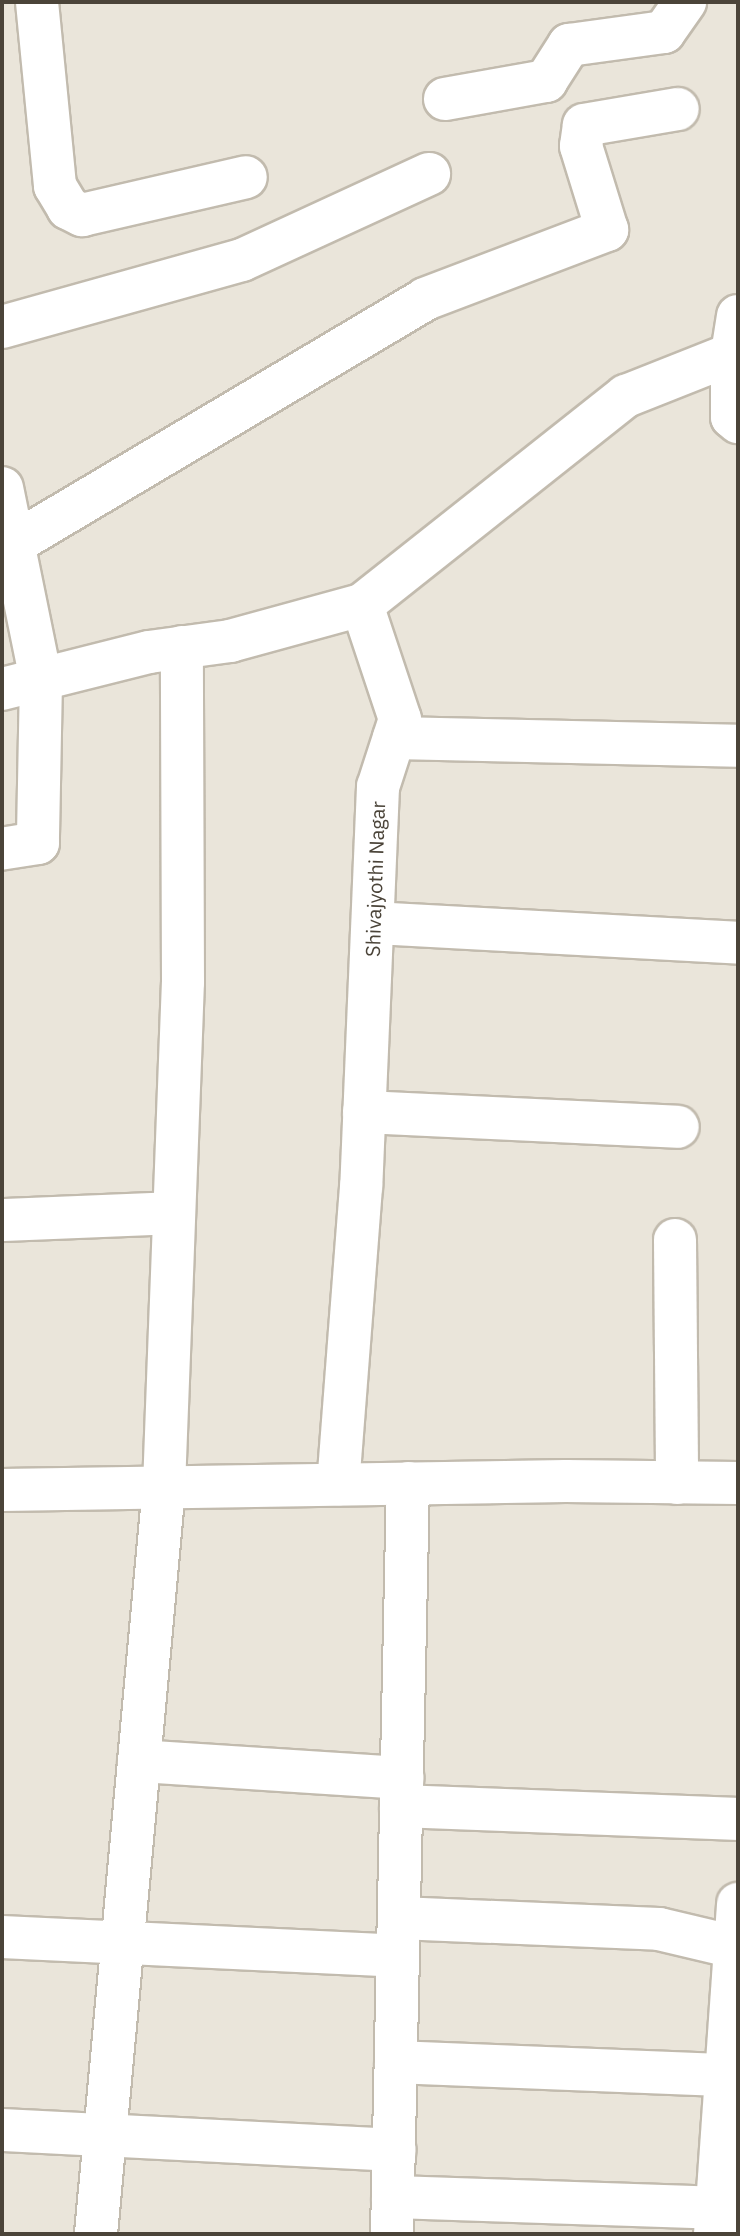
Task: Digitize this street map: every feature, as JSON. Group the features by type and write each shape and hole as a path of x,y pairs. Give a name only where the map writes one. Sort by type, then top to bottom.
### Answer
{"street":[{"path":"37,2 55,186 68,208 82,215 246,177"},
{"path":"445,99 546,81 569,45 664,32 685,2"},
{"path":"13,544 425,299 607,230 581,146 584,125 678,109"},
{"path":"2,327 242,260 429,174"},
{"path":"22,684 182,647 230,641 362,605 626,396 735,335"},
{"path":"735,335 732,417 738,422"},
{"path":"2,488 13,544 22,684 38,843 2,849"},
{"name":"Shivajyothi Nagar","path":"338,1484 364,1112 378,787 400,719 362,605"},
{"path":"96,2234 164,1487 183,982 182,647"},
{"path":"394,738 738,746"},
{"path":"374,923 738,943"},
{"path":"364,1112 678,1127"},
{"path":"2,1220 174,1213"},
{"path":"675,1240 677,1483"},
{"path":"408,1483 393,2215 716,2221 738,1904"},
{"path":"2,1490 408,1483 738,1483"},
{"path":"139,1761 401,1792 738,1819"},
{"path":"2,1937 123,1944 659,1929 735,1947"},
{"path":"396,2062 726,2075"},
{"path":"2,2130 106,2132 394,2150"}],"shaded area":[{"path":"2,2 738,2 738,2234 2,2234"}]}
